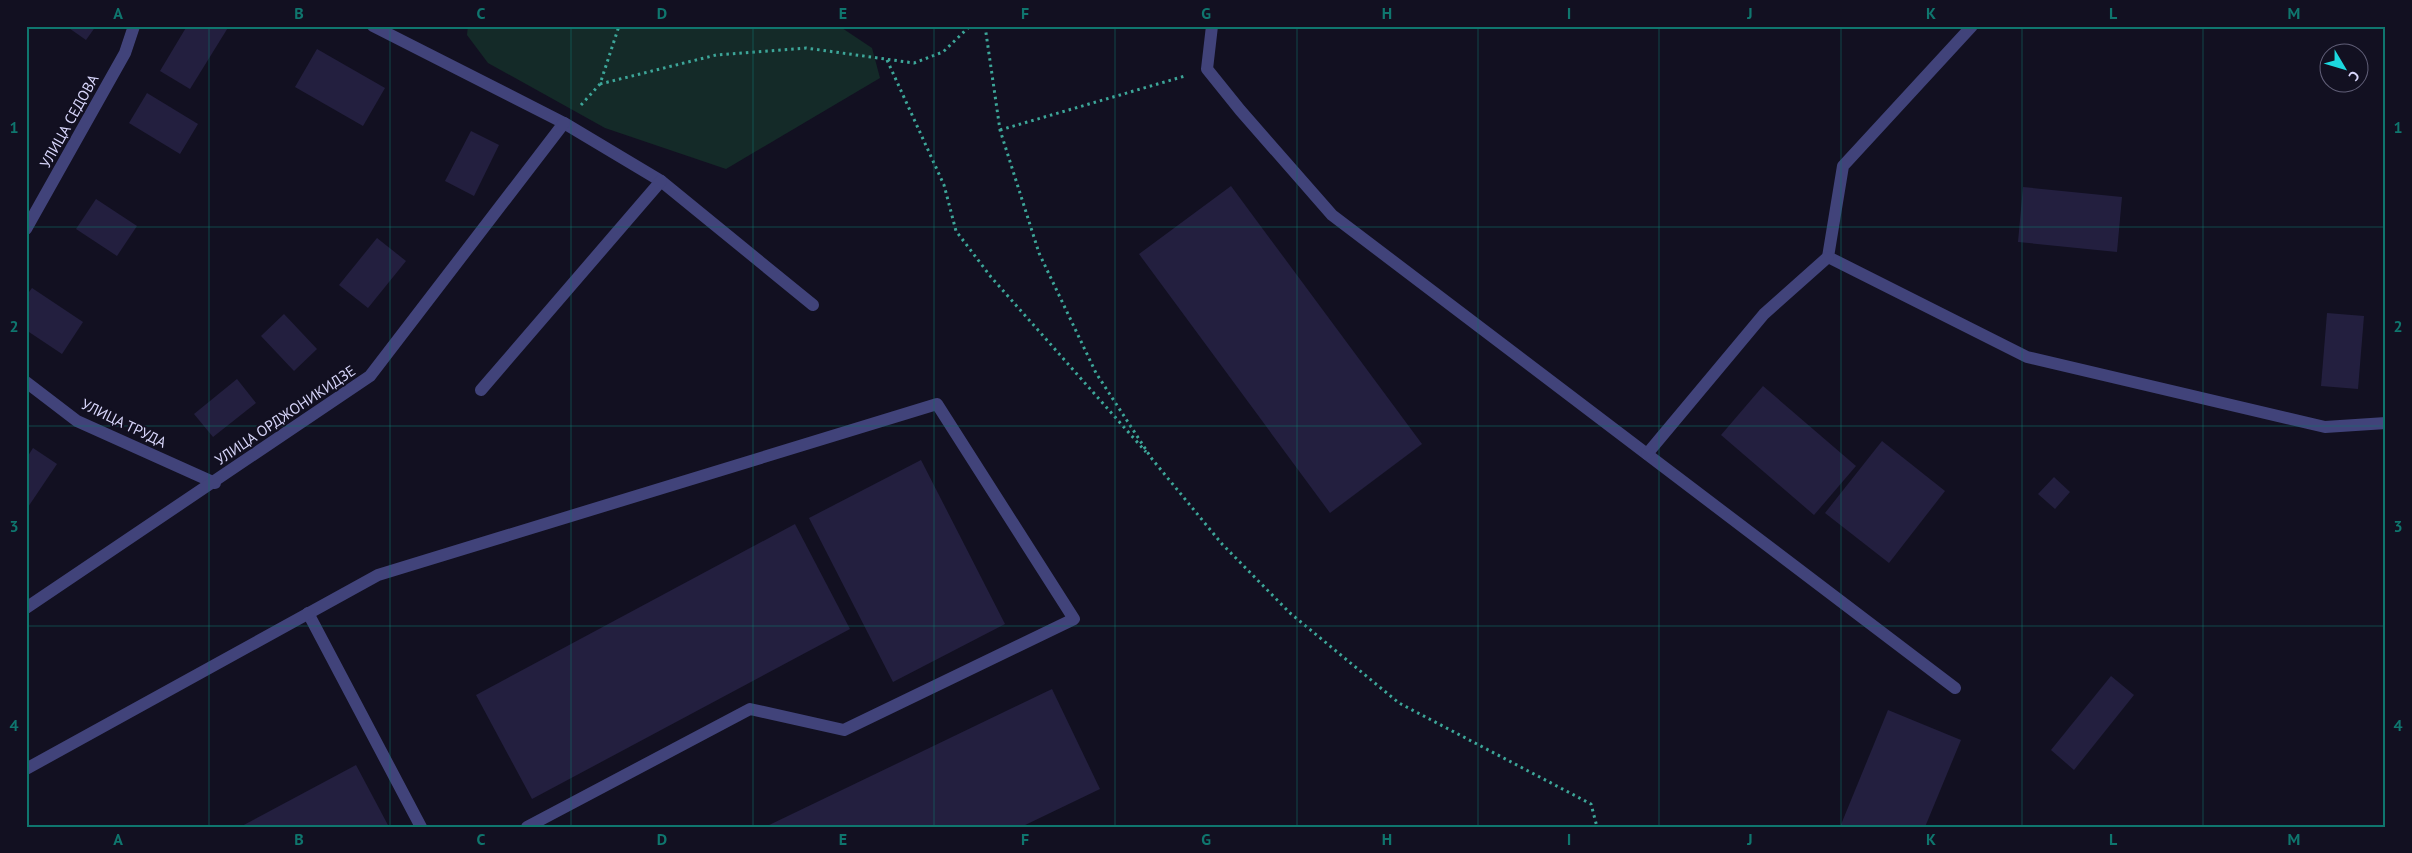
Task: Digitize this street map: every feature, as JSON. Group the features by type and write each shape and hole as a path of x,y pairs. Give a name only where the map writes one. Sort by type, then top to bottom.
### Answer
{"street":[{"name":"УЛИЦА СЕДОВА","path":"26,229 125,53 134,26"},
{"path":"373,26 564,123 661,181 813,305"},
{"path":"1212,26 1207,69 1240,110 1332,215 1956,688"},
{"path":"1647,454 1764,314 1828,257 1843,166 1972,26"},
{"name":"УЛИЦА ОРДЖОНИКИДЗЕ","path":"26,608 215,483 370,376 564,123"},
{"path":"482,390 661,181"},
{"path":"1828,257 2027,358 2325,426 2386,423"},
{"name":"УЛИЦА ТРУДА","path":"26,382 77,421 215,483"},
{"path":"26,769 378,575 937,404 1074,619 844,730 750,709 527,827"},
{"path":"308,613 421,827"}],"path":[{"path":"564,123 600,84 619,26"},
{"path":"600,84 716,55 806,48 914,63 943,52 970,26"},
{"path":"985,26 1000,130 1039,253 1096,373 1152,459"},
{"path":"887,60 944,185 956,231 991,277 1152,459 1222,544 1290,613 1399,704 1591,804 1597,827"},
{"path":"1000,130 1207,69"}],"green space":[{"path":"468,26 839,26 872,48 880,78 726,169 605,128 488,63 467,35"}],"building":[{"path":"66,26 96,26 86,40"},
{"path":"187,26 229,26 190,89 160,71"},
{"path":"317,49 385,88 363,126 295,87"},
{"path":"147,93 198,124 180,154 129,123"},
{"path":"471,131 499,145 474,196 445,181"},
{"path":"1231,186 1422,444 1330,513 1139,254"},
{"path":"2023,187 2122,197 2117,252 2018,242"},
{"path":"96,199 137,226 117,256 76,229"},
{"path":"377,238 406,261 368,308 339,285"},
{"path":"32,288 83,322 62,354 26,330 26,296"},
{"path":"2327,313 2364,316 2358,389 2321,386"},
{"path":"284,314 317,349 294,371 261,336"},
{"path":"237,379 256,403 213,437 194,414"},
{"path":"1763,386 1856,466 1814,515 1721,435"},
{"path":"1882,441 1945,491 1889,563 1825,513"},
{"path":"33,448 57,464 26,510 26,459"},
{"path":"921,460 1005,624 893,682 809,518"},
{"path":"2054,477 2070,492 2055,509 2038,494"},
{"path":"795,524 850,629 532,799 476,695"},
{"path":"2111,676 2134,695 2074,770 2051,750"},
{"path":"1052,689 1100,789 1021,827 765,827"},
{"path":"1888,710 1961,740 1925,827 1840,827"},
{"path":"356,765 389,827 240,827"}]}
